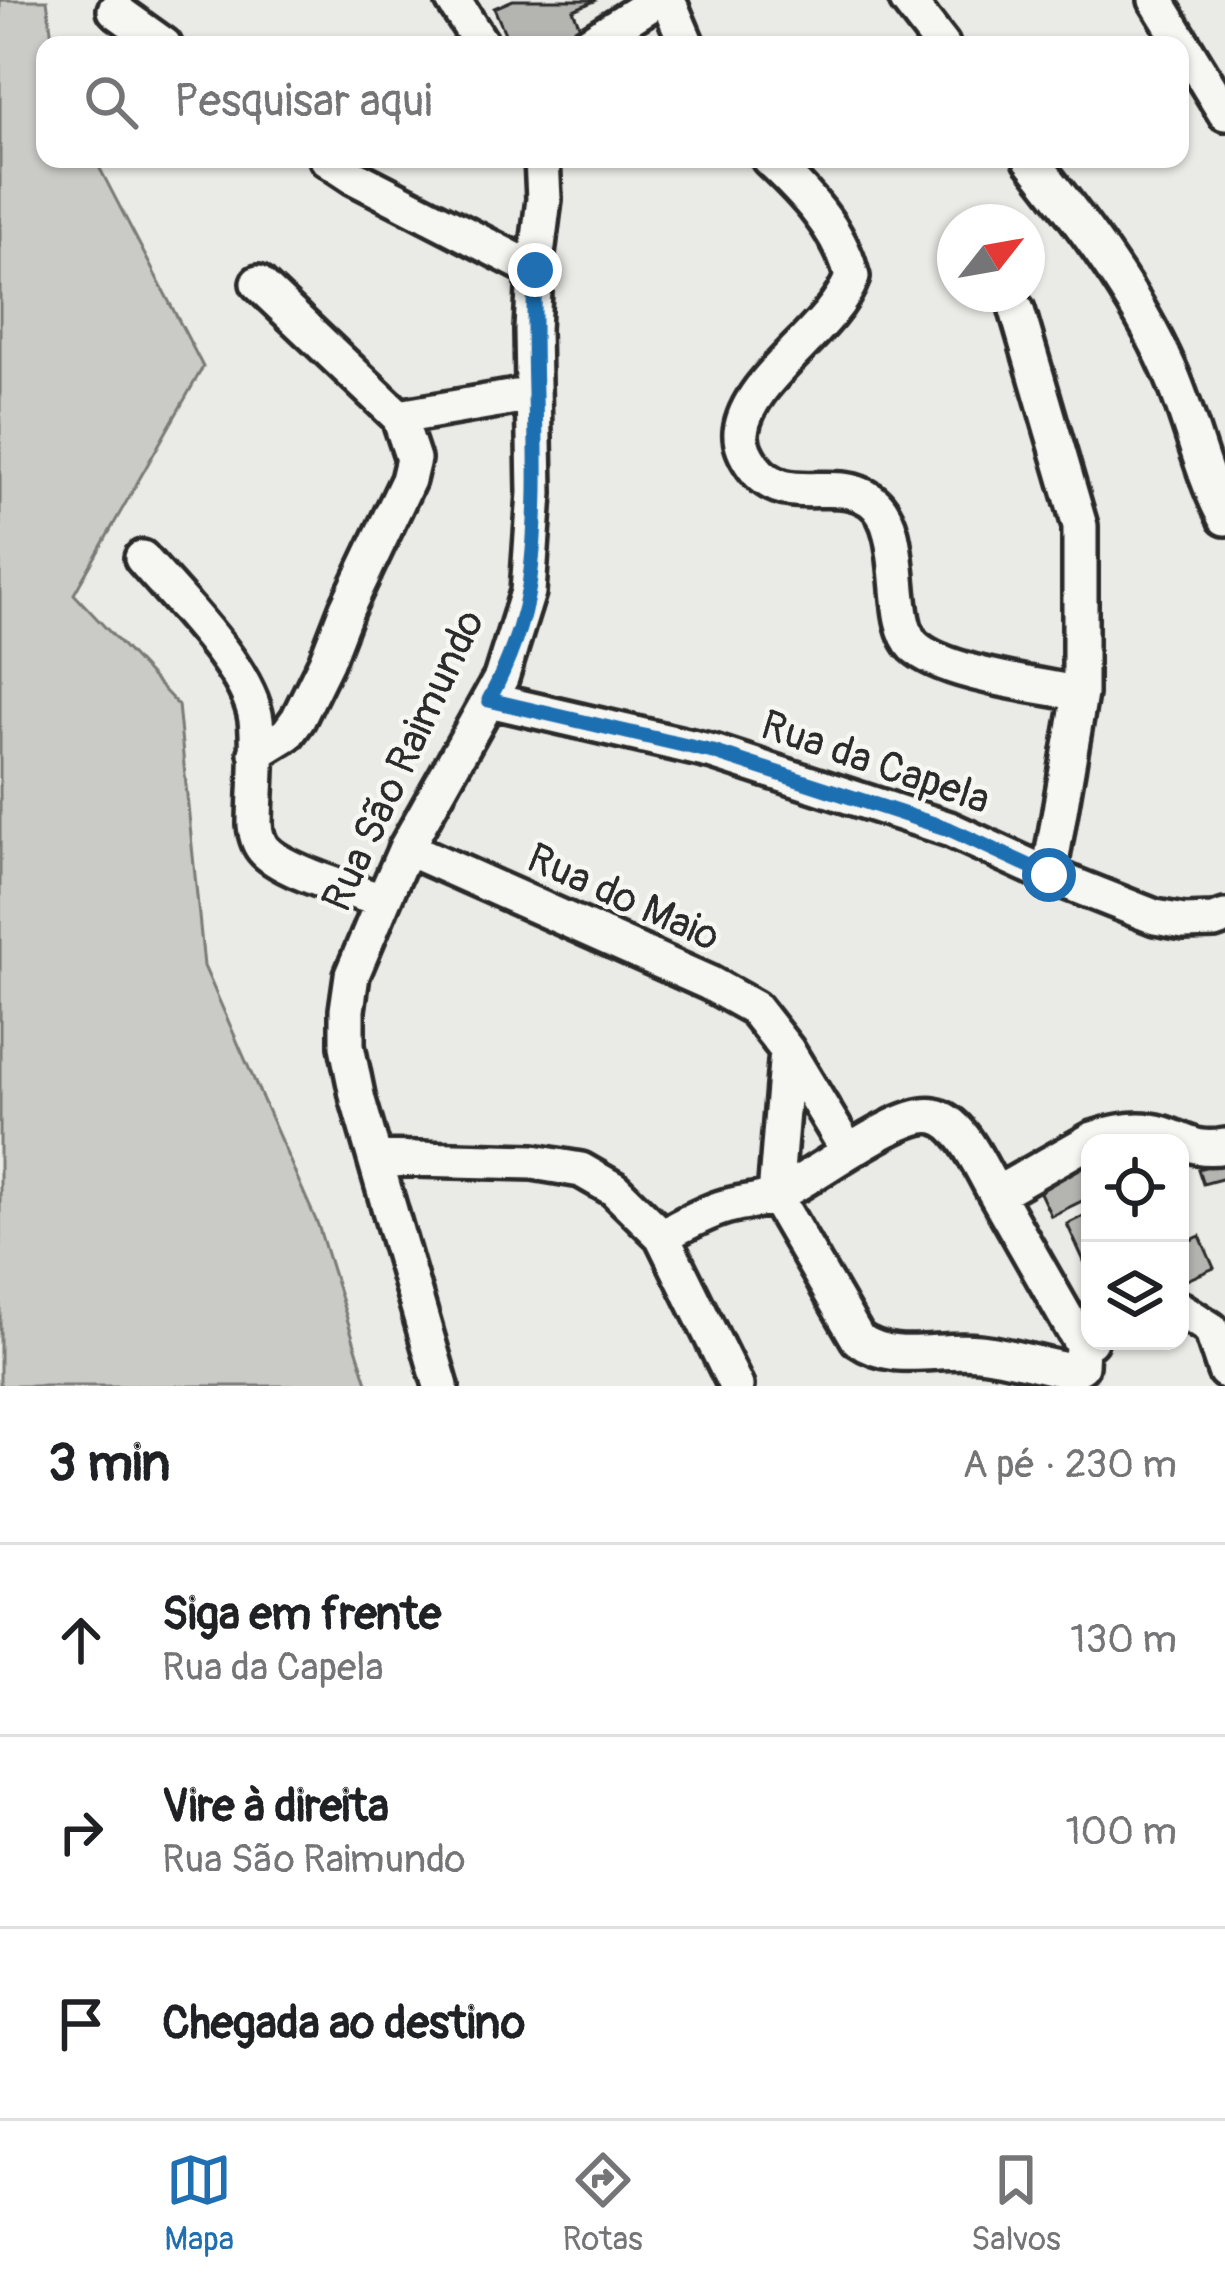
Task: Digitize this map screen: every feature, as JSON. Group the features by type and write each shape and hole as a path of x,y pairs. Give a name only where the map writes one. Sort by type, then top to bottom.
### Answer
{"street":[{"path":"453,0 476,36"},
{"path":"600,36 657,0"},
{"path":"668,0 683,36"},
{"path":"907,0 935,36"},
{"path":"1156,0 1178,36"},
{"path":"115,10 151,36"},
{"path":"1189,54 1225,113"},
{"path":"340,168 535,270"},
{"name":"Rua São Raimundo","path":"441,1386 354,1082 347,1010 352,975 382,901 406,848 501,678 528,592 535,493 535,270 544,199 542,168"},
{"path":"778,168 831,226 852,277 823,322 757,396 741,430 741,445 749,461 769,483 782,488 853,493 874,502 886,518 904,629 917,649 962,668 1080,694"},
{"path":"1038,168 1091,236 1153,334 1172,375 1210,490 1225,518"},
{"path":"256,753 287,734 298,718 409,480 413,459 399,417 258,283"},
{"path":"1018,312 1080,526 1080,694 1049,875"},
{"path":"399,417 533,394"},
{"path":"142,557 248,691 256,721 257,839 280,863 382,901"},
{"name":"Rua da Capela","path":"489,700 713,752 949,829 1155,917 1184,922 1225,917"},
{"name":"Rua do Maio","path":"406,848 709,982 754,1008 787,1050 848,1151"},
{"path":"787,1050 775,1196 858,1339 897,1354 984,1352 1072,1371 1081,1366 1084,1350"},
{"path":"662,1236 725,1207 775,1196 848,1151 906,1122 937,1115 957,1129 1081,1335"},
{"path":"996,1194 1110,1134 1153,1131 1185,1145 1225,1145"},
{"path":"376,1157 533,1162 581,1170 614,1189 662,1236 736,1386"},
{"path":"1189,1314 1218,1329 1225,1371"}],"shaded area":[{"path":"0,0 47,0 52,36 36,36 36,168 100,168 203,367 74,594 178,705 204,966 318,1225 368,1386 0,1386"}],"building":[{"path":"513,0 597,0 573,10 580,27 563,36 506,36 494,8"},
{"path":"1081,1160 1081,1201 1051,1216 1034,1180"},
{"path":"1225,1161 1225,1178 1203,1184 1198,1169"},
{"path":"1081,1217 1081,1254 1067,1224"},
{"path":"1200,1236 1214,1268 1189,1279 1189,1242"}],"route":[{"path":"535,270 532,559 528,592 501,678 489,700 713,752 949,829 1049,875"}]}
